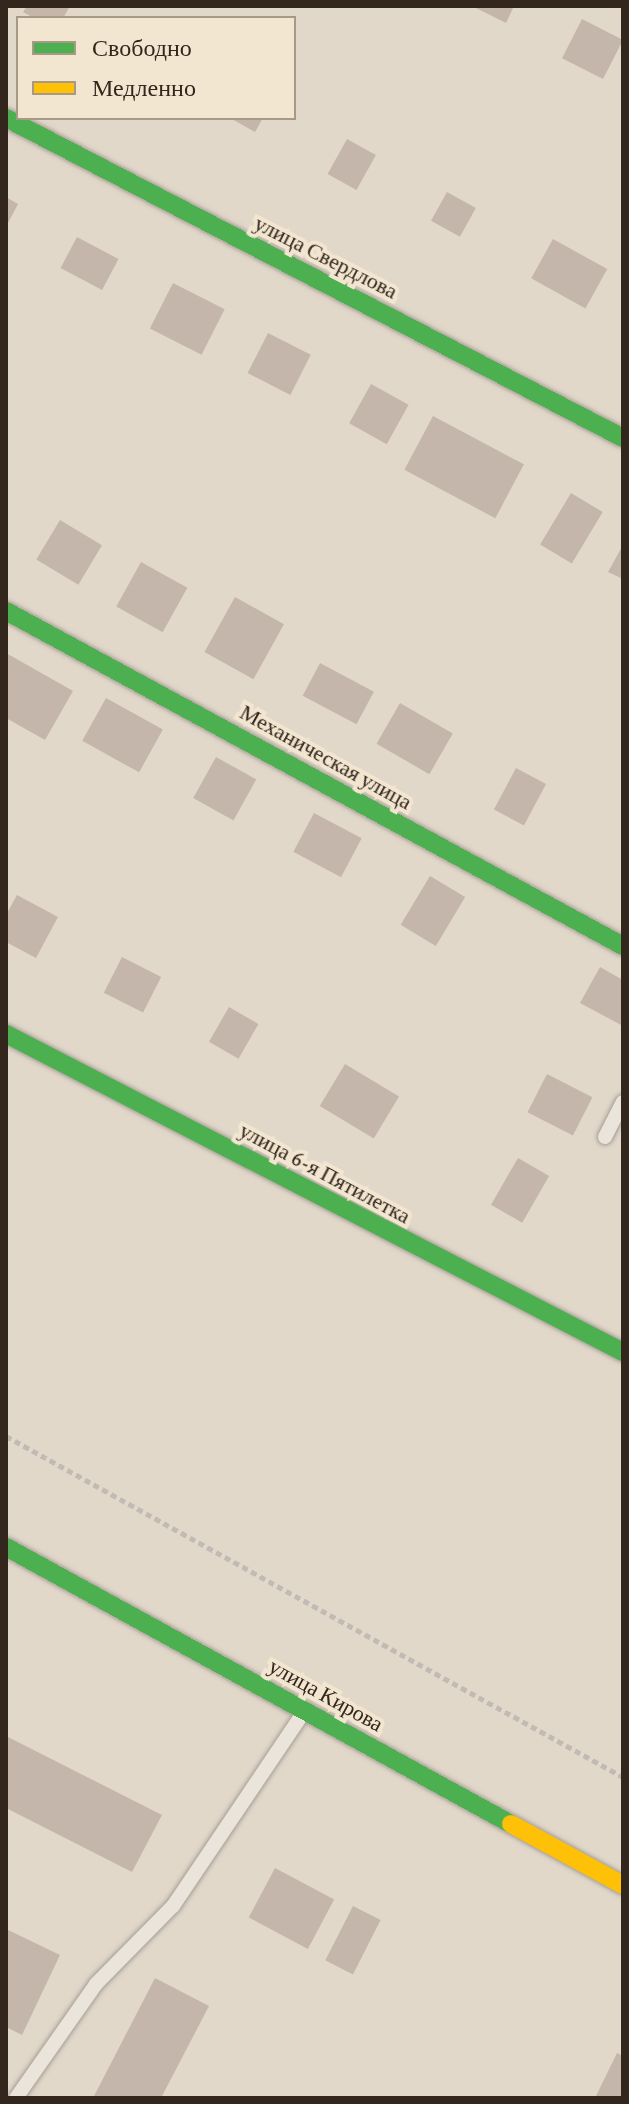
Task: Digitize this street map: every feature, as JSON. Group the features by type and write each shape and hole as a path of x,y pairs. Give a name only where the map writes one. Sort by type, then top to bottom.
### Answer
{"street":[{"name":"улица Свердлова","path":"6,118 623,438"},
{"name":"Механическая улица","path":"6,611 623,946"},
{"name":"улица 6-я Пятилетка","path":"6,1034 623,1352"},
{"name":"улица Кирова","path":"6,1547 623,1885"}],"lane":[{"path":"605,1137 623,1102"},
{"path":"16,2098 96,1984 173,1906 304,1711"}],"path":[{"path":"6,1436 623,1777"}],"building":[{"path":"27,6 70,6 64,16 30,16 23,12"},
{"path":"472,6 514,6 506,23"},
{"path":"582,19 623,40 603,79 562,58"},
{"path":"234,120 262,120 255,132"},
{"path":"347,139 376,155 356,190 328,174"},
{"path":"447,192 476,208 460,237 431,221"},
{"path":"6,197 18,204 6,227"},
{"path":"77,237 118,259 102,290 61,268"},
{"path":"553,239 607,269 585,308 531,278"},
{"path":"173,283 225,309 202,355 150,328"},
{"path":"268,333 311,355 290,395 248,373"},
{"path":"371,384 409,405 387,444 349,423"},
{"path":"433,416 524,464 495,518 404,470"},
{"path":"571,493 603,512 572,563 540,544"},
{"path":"60,520 102,545 78,585 36,559"},
{"path":"623,545 623,579 608,572"},
{"path":"141,562 187,588 163,632 116,607"},
{"path":"235,597 284,624 253,679 204,652"},
{"path":"6,653 73,691 45,740 6,718"},
{"path":"320,663 374,692 356,724 303,696"},
{"path":"106,698 163,730 139,772 82,741"},
{"path":"400,703 453,734 429,774 376,744"},
{"path":"216,757 256,779 233,820 193,798"},
{"path":"516,768 546,784 524,825 494,809"},
{"path":"314,813 362,838 341,877 293,852"},
{"path":"430,876 465,897 436,946 401,925"},
{"path":"17,895 58,917 36,958 6,942 6,915"},
{"path":"122,957 161,977 143,1013 104,993"},
{"path":"600,967 623,980 623,1026 580,1003"},
{"path":"229,1007 258,1024 238,1059 209,1042"},
{"path":"345,1064 399,1096 374,1138 320,1106"},
{"path":"547,1074 592,1097 573,1135 527,1112"},
{"path":"518,1158 549,1176 522,1223 491,1205"},
{"path":"6,1736 162,1815 132,1872 6,1808"},
{"path":"275,1868 334,1899 308,1949 249,1917"},
{"path":"353,1906 381,1920 353,1974 325,1960"},
{"path":"6,1929 60,1955 22,2035 6,2027"},
{"path":"155,1978 209,2006 161,2098 93,2098"},
{"path":"617,2053 623,2056 623,2098 595,2098"}],"traffic: fast":[{"path":"6,118 623,438"},
{"path":"6,611 623,946"},
{"path":"6,1034 623,1352"},
{"path":"6,1547 511,1824"}],"traffic: slow":[{"path":"511,1824 623,1885"}]}
